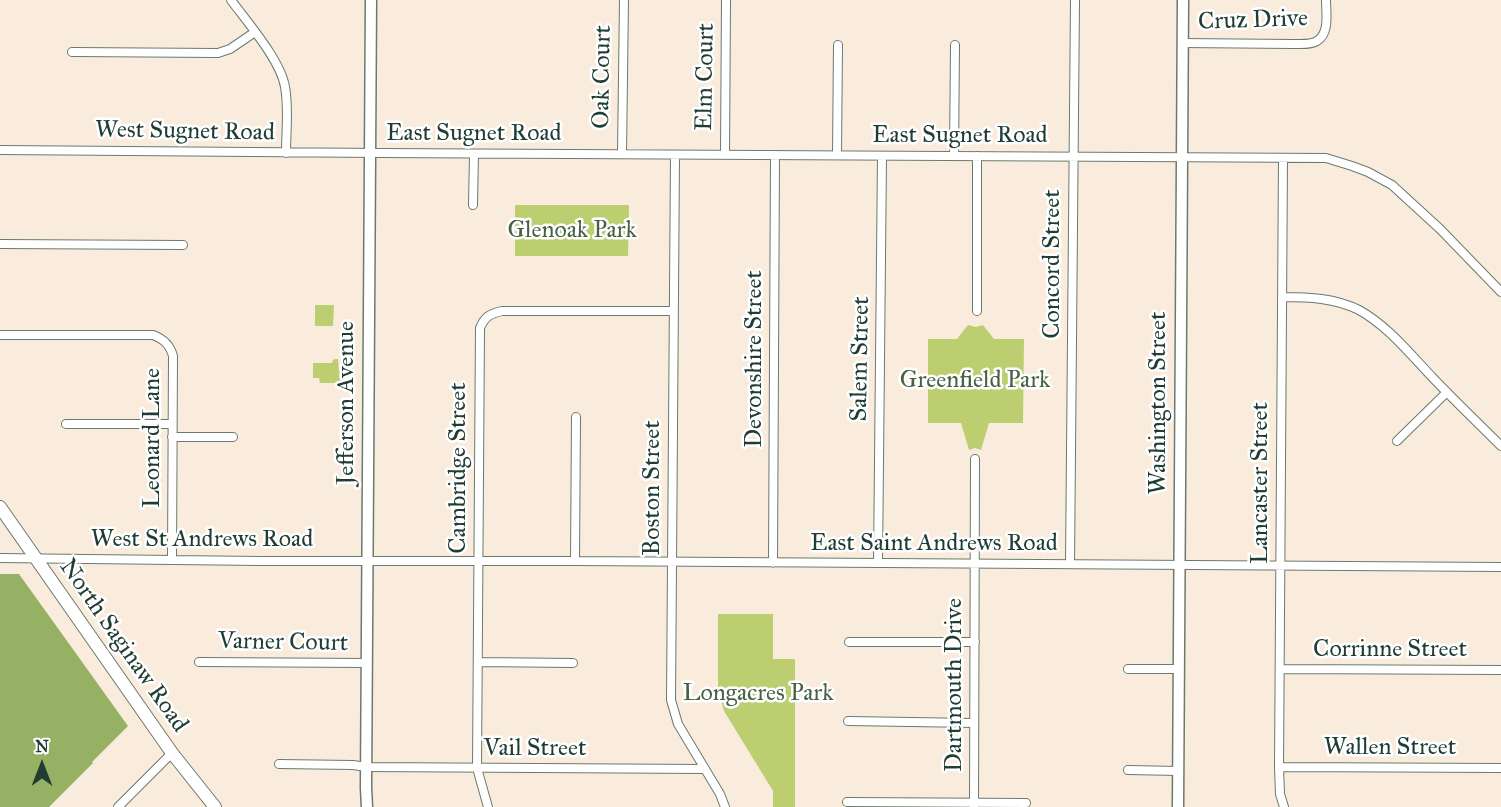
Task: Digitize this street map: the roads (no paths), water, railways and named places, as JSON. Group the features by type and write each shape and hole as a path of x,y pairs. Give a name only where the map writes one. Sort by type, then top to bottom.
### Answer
{"main road":[{"name":"North Saginaw Road","path":"0,507 172,753 215,807"}],"street":[{"path":"231,0 278,65 283,78 287,99 286,153"},
{"name":"Jefferson Avenue","path":"367,807 371,0"},
{"name":"Oak Court","path":"622,154 624,0"},
{"name":"Elm Court","path":"724,155 726,0"},
{"name":"Concord Street","path":"1070,564 1075,0"},
{"name":"Washington Street","path":"1178,807 1182,0"},
{"name":"Cruz Drive","path":"1182,43 1311,43 1318,40 1326,27 1326,0"},
{"path":"72,52 218,53 230,49 255,32"},
{"path":"837,155 838,45"},
{"path":"954,156 955,45"},
{"name":"West Sugnet Road","path":"0,150 370,153"},
{"name":"East Sugnet Road","path":"370,153 1326,158 1368,172 1392,185 1440,229 1501,292"},
{"path":"473,205 474,154"},
{"name":"Boston Street","path":"675,155 671,700 678,724 720,794 725,807"},
{"name":"Devonshire Street","path":"773,563 775,155"},
{"name":"Salem Street","path":"878,563 882,156"},
{"path":"977,156 977,311"},
{"name":"Lancaster Street","path":"1283,158 1279,767 1280,794 1284,807"},
{"path":"0,244 183,245"},
{"path":"1283,297 1343,303 1373,319 1501,446"},
{"name":"Cambridge Street","path":"488,807 477,768 480,328 483,320 491,314 502,311 673,311"},
{"name":"Leonard Lane","path":"0,335 153,334 162,338 172,350 172,560"},
{"path":"1397,441 1447,392"},
{"path":"575,561 576,417"},
{"path":"66,424 172,424"},
{"path":"172,437 233,436"},
{"name":"Dartmouth Drive","path":"974,805 975,459"},
{"name":"West St Andrews Road","path":"0,558 367,561"},
{"name":"East Saint Andrews Road","path":"367,561 1501,567"},
{"path":"849,642 975,642"},
{"name":"Varner Court","path":"199,662 366,663"},
{"path":"477,662 573,663"},
{"path":"1128,669 1178,669"},
{"name":"Corrinne Street","path":"1280,669 1501,670"},
{"path":"848,721 974,723"},
{"path":"118,807 172,753"},
{"name":"Vail Street","path":"279,764 366,767 705,769"},
{"name":"Wallen Street","path":"1279,767 1501,768"},
{"path":"1128,770 1178,771"},
{"path":"362,807 366,788"},
{"path":"847,802 974,805 1026,803"}],"park label":[{"name":"Glenoak Park","path":"572,231"},
{"name":"Greenfield Park","path":"975,381"},
{"name":"Longacres Park","path":"758,694"}]}
